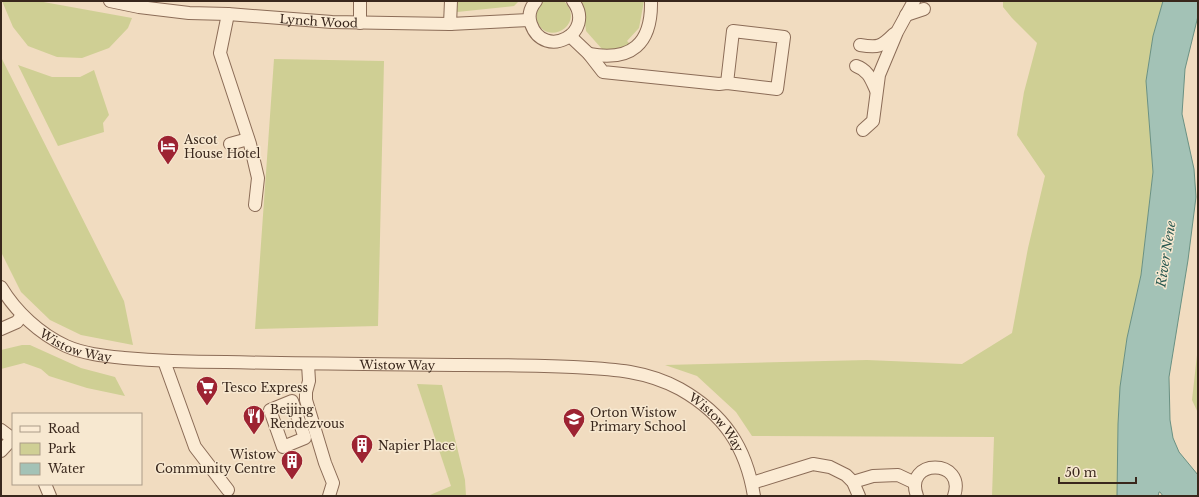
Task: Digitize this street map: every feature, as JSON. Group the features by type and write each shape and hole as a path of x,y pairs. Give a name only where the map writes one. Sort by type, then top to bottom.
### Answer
{"street":[{"name":"Lynch Wood","path":"110,1 189,13 228,14 360,23 399,22 450,24 529,20"},
{"path":"360,1 360,23"},
{"path":"450,24 451,1"},
{"path":"536,1 531,8 529,20 537,35 548,41 560,41 570,36 575,31 579,18 579,12 573,1"},
{"path":"589,54 604,57 617,56 636,48 646,34 649,23 651,1"},
{"path":"863,130 873,122 879,76 897,32 914,1"},
{"path":"228,14 220,53 249,142 258,178 255,205"},
{"path":"570,36 589,54 603,72 777,89 784,37 734,31 727,83"},
{"path":"860,45 875,47 886,42 897,32"},
{"path":"856,66 863,69 870,77 876,90"},
{"path":"230,144 249,142"},
{"name":"Wistow Way","path":"1,287 22,315 43,333 66,346 83,352 121,358 164,361 308,364 537,365 620,370 652,377 679,389 701,403 721,420 734,439 745,460 752,483 754,496"},
{"path":"1,330 17,322 22,315"},
{"path":"164,361 170,382 195,447 228,490"},
{"path":"308,364 309,381 306,392 306,400 325,463 333,483 329,496"},
{"path":"293,405 306,400"},
{"path":"1,430 12,438"},
{"path":"1,451 12,440"},
{"path":"752,483 813,464 830,467 846,475 853,482 859,496"},
{"path":"916,496 915,484 917,477 922,471 928,468 936,467 943,468 949,472 956,482 954,496"},
{"path":"853,482 886,474 898,475 915,484"},
{"path":"45,485 50,496"}],"green space":[{"path":"2,1 38,1 132,18 128,28 109,48 82,58 57,57 28,46 13,27"},
{"path":"456,1 519,1 514,6 457,12"},
{"path":"543,1 564,1 570,10 571,18 568,25 562,30 548,32 542,29 537,21 536,15 538,8"},
{"path":"581,1 644,1 639,28 627,41 632,46 612,51 602,49 586,31"},
{"path":"1003,1 1163,1 1153,36 1146,81 1153,172 1141,275 1127,338 1120,387 1117,496 992,496 994,437 752,436 736,412 697,376 665,365 867,360 962,364 1012,333 1028,248 1045,176 1017,135 1024,92 1037,43 1003,7"},
{"path":"1,57 124,301 133,345 81,335 50,320 21,292 1,252"},
{"path":"274,59 384,61 378,326 255,329"},
{"path":"18,65 52,77 80,77 94,70 109,115 103,123 104,132 58,146"},
{"path":"22,345 30,345 81,368 115,377 125,396 87,388 49,376 41,369 24,363 1,369 1,350"},
{"path":"1198,346 1198,413 1192,400"},
{"path":"417,384 442,385 465,480 466,496 430,495 451,486"}],"water":[{"name":"River Nene","path":"1163,1 1198,1 1198,16 1185,69 1182,114 1194,169 1196,197 1188,260 1169,377 1170,420 1173,438 1179,452 1198,475 1198,496 1163,496 1159,492 1158,496 1117,496 1120,387 1127,338 1141,275 1153,172 1146,81 1153,36"}],"place":[{"name":"Ascot House Hotel","path":"168,166"},
{"name":"Tesco Express","path":"207,406"},
{"name":"Beijing Rendezvous","path":"254,436"},
{"name":"Orton Wistow Primary School","path":"574,438"},
{"name":"Napier Place","path":"362,464"},
{"name":"Wistow Community Centre","path":"292,480"}]}
